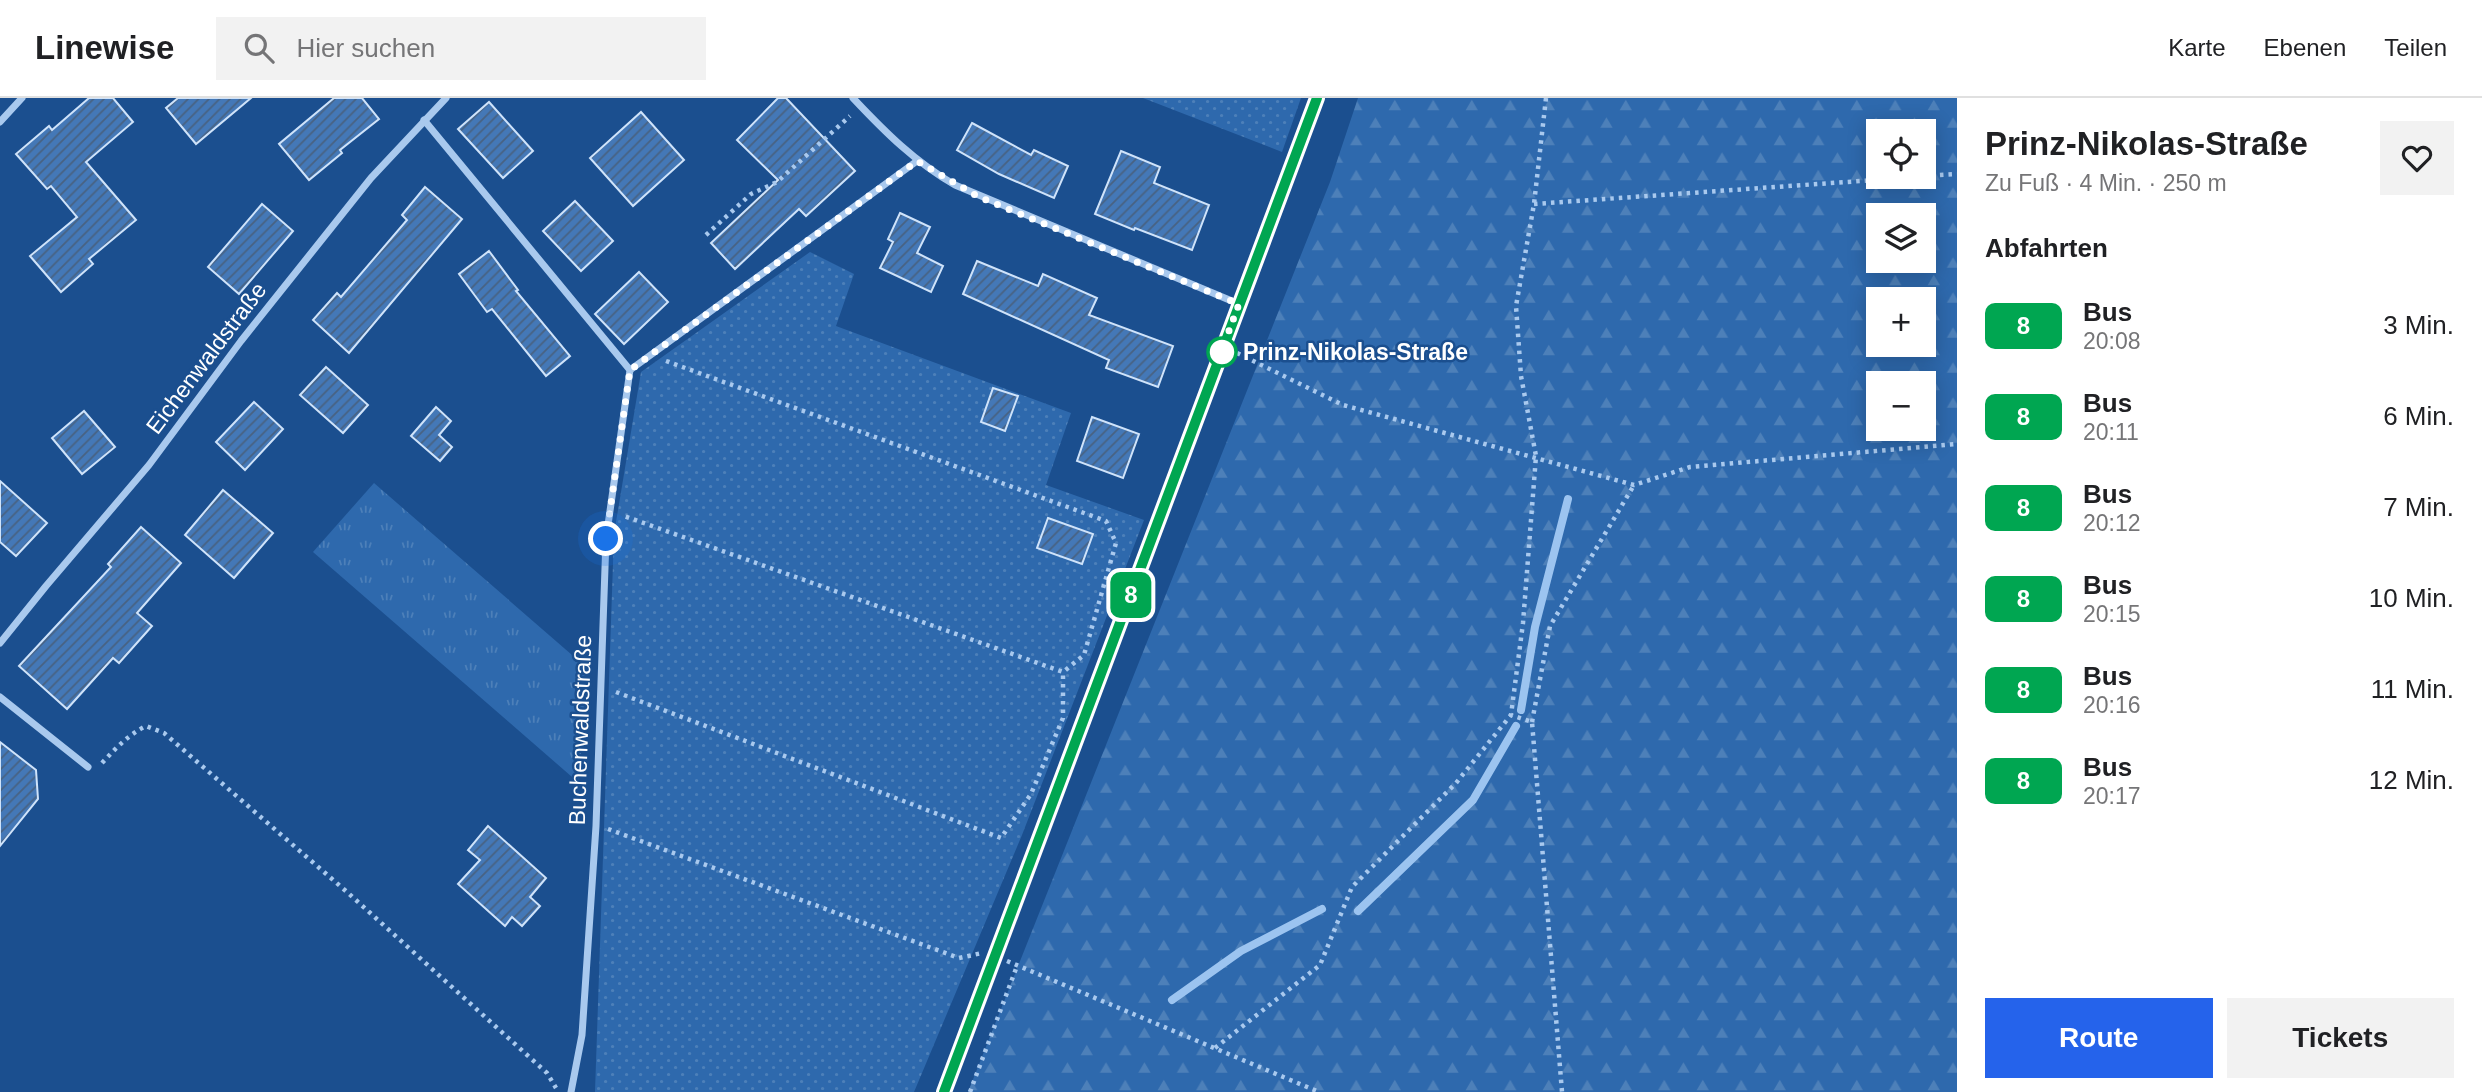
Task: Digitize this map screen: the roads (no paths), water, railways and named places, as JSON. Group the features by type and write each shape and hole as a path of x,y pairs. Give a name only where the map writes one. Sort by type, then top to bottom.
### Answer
{"street":[{"path":"0,122 22,98"},
{"name":"Eichenwaldstraße","path":"0,643 149,465 250,330 372,178 446,98"},
{"path":"853,98 917,161 979,197 1239,304"},
{"path":"944,1092 1317,98"},
{"path":"424,120 630,370 917,161"},
{"name":"Buchenwaldstraße","path":"571,1092 582,1035 596,826 606,539 630,370"},
{"path":"0,697 88,767"}],"waterway":[{"path":"1521,710 1535,627 1568,499"},
{"path":"1358,911 1473,800 1516,726"},
{"path":"1172,1000 1241,951 1322,909"}],"place":[{"name":"Prinz-Nikolas-Straße","path":"1222,352"}]}
